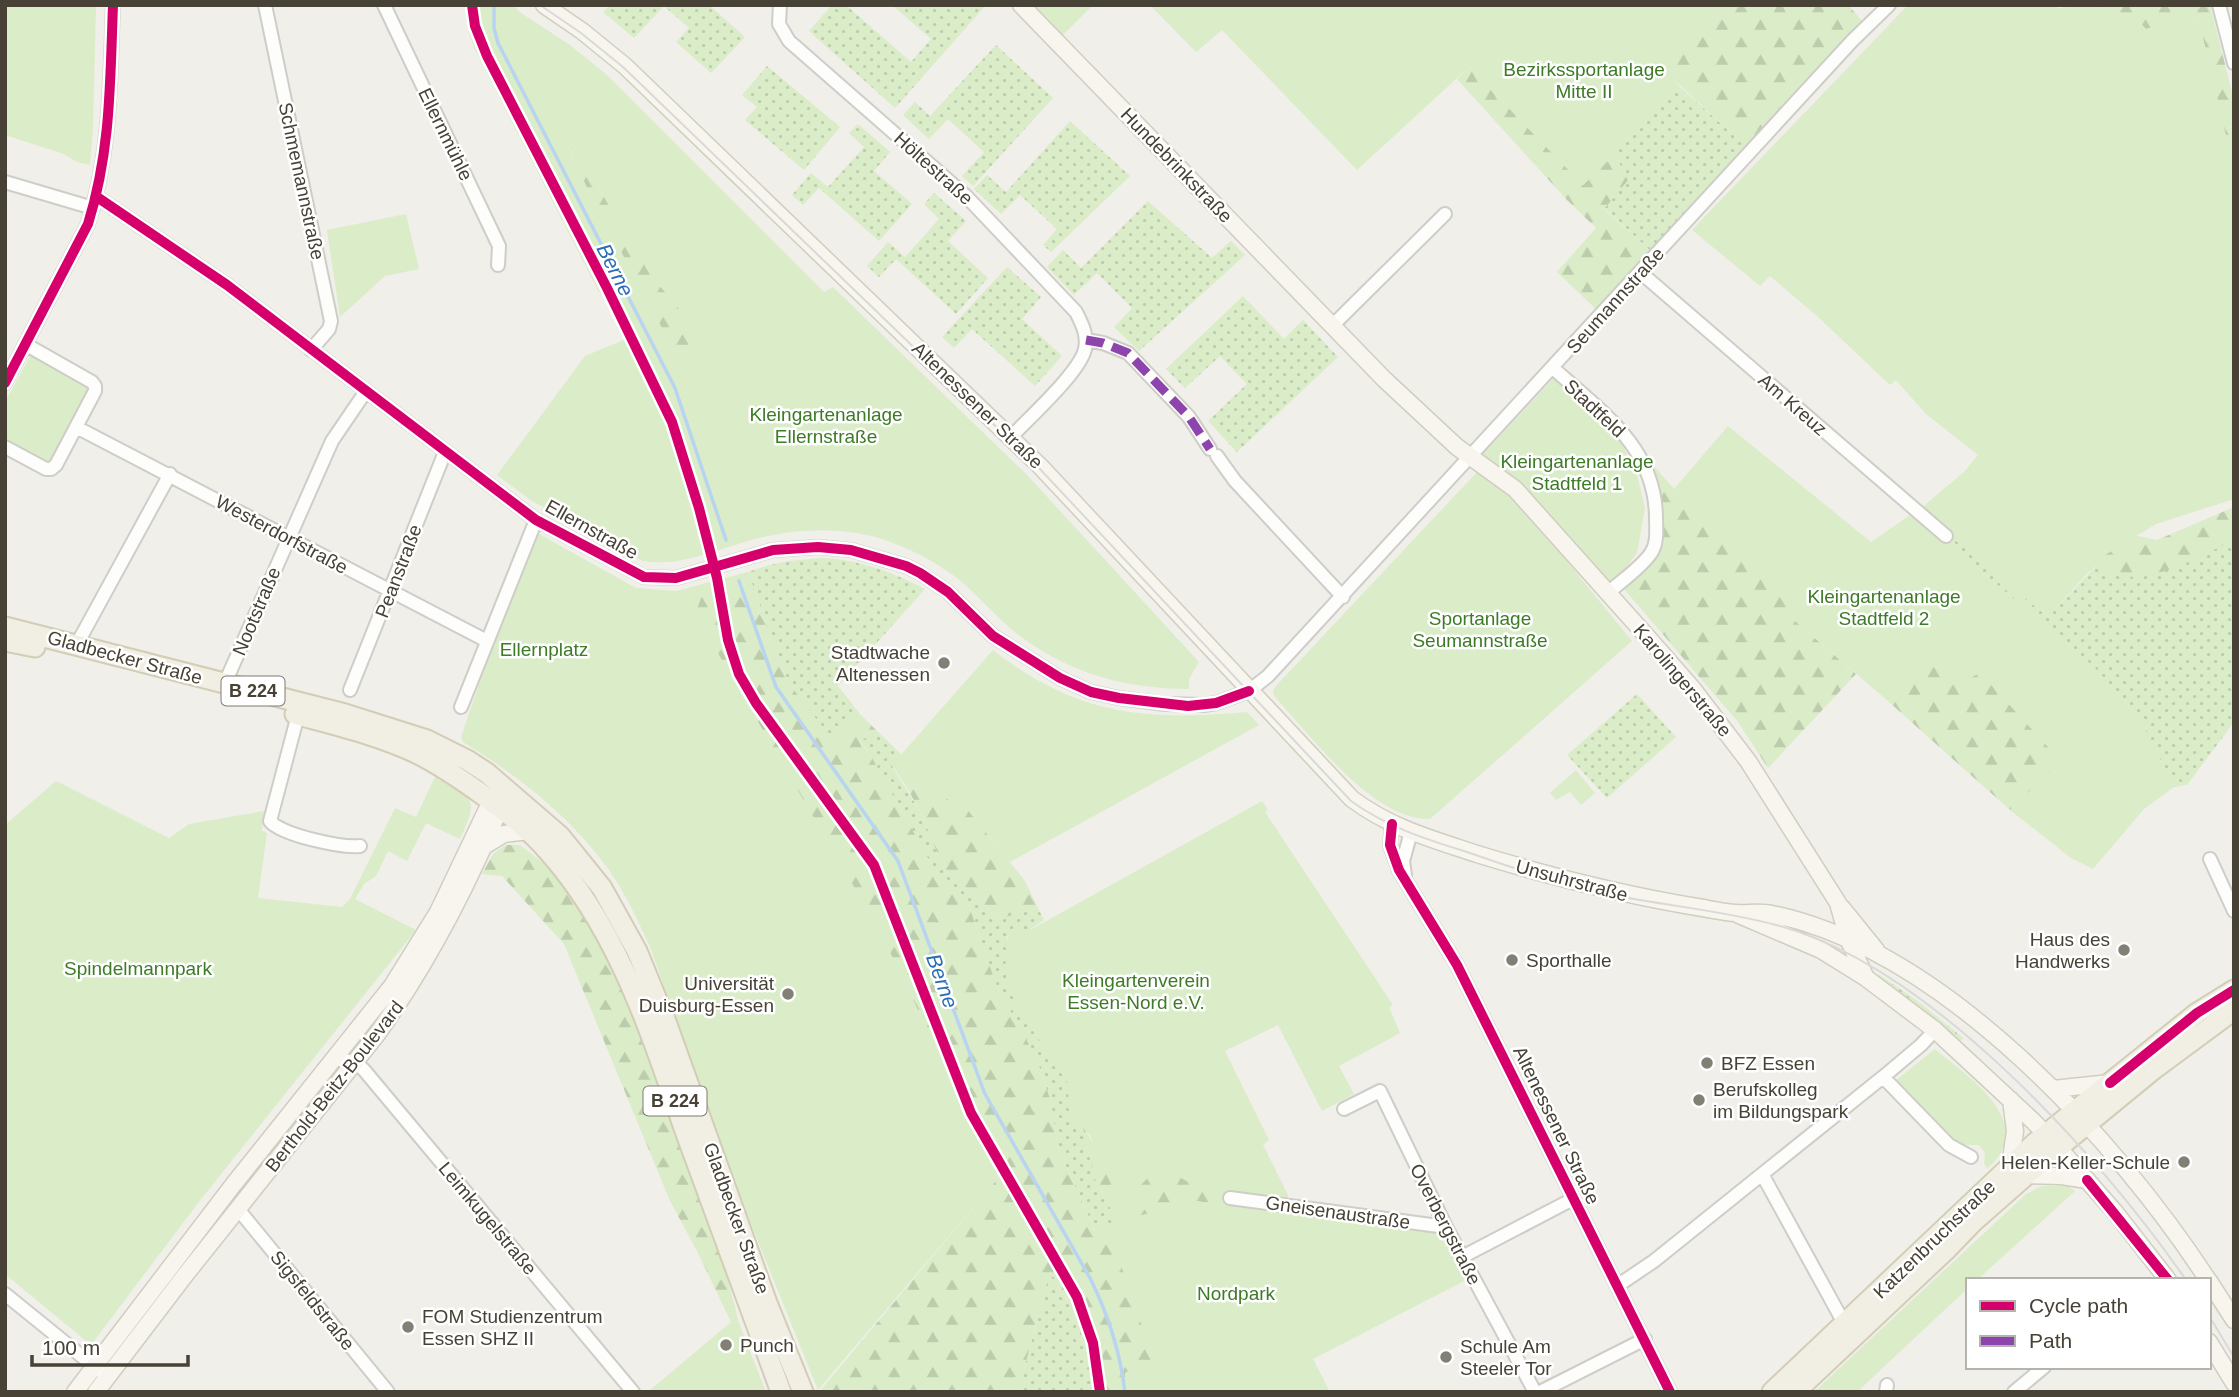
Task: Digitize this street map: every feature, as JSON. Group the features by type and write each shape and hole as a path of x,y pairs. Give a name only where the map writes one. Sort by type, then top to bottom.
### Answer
{"main road":[{"name":"Hundebrinkstraße","path":"1021,5 1384,379 1469,458"},
{"name":"Altenessener Straße","path":"550,7 625,66 1011,437 1345,793 1368,811 1411,832"},
{"name":"Karolingerstraße","path":"1469,458 1516,489 1693,689 1741,750 1835,899 1866,978 1935,1030 2052,1141 2087,1180 2161,1277"},
{"name":"Gladbecker Straße","path":"5,627 388,726 467,760 508,789 559,836 583,862 615,907 637,951 667,1022 767,1303 803,1392"},
{"name":"Gladbecker Straße","path":"5,641 298,715 380,739 415,753 444,750"},
{"name":"Gladbecker Straße","path":"444,750 488,804 529,831 548,850 601,923 650,1031 781,1392"},
{"name":"Berthold-Beitz-Boulevard","path":"96,1392 355,1062 399,990 406,965 438,912 488,804 508,789"},
{"name":"Berthold-Beitz-Boulevard","path":"75,1392 233,1185 335,1059 426,960 481,848 488,804"},
{"path":"481,848 504,834 529,831"},
{"name":"Unsuhrstraße","path":"1411,832 1570,882 1656,901 1737,914 1769,913 1849,939"},
{"path":"1818,927 1835,899 1879,954"},
{"name":"Unsuhrstraße","path":"1737,914 1816,947 1866,978"},
{"path":"1849,939 1908,970 1961,1009 2053,1089 2170,1224 2208,1278"},
{"path":"406,965 408,970 412,970 426,960"},
{"name":"Katzenbruchstraße","path":"2081,1119 2110,1083 2197,1013 2234,990"},
{"name":"Katzenbruchstraße","path":"1773,1392 2052,1141 2234,1010"},
{"path":"2053,1089 2110,1083"},
{"path":"2011,1100 2019,1170 2087,1180"},
{"name":"Katzenbruchstraße","path":"1795,1392 1947,1249 2019,1170"},
{"path":"233,1185 234,1204 238,1209"},
{"path":"2211,1283 2234,1320"},
{"path":"2211,1345 2234,1382"}],"street":[{"path":"5,383 88,224 95,202 108,130 113,5"},
{"name":"Schmemannstraße","path":"265,5 331,321 329,328 311,350"},
{"name":"Ellernmühle","path":"384,5 499,246 498,265"},
{"name":"Höltestraße","path":"780,5 779,24 789,41 980,210 1076,312 1086,340"},
{"name":"Seumannstraße","path":"1249,691 1268,676 1343,597 1843,50 1889,5"},
{"path":"2219,5 2234,63"},
{"name":"Ellernstraße","path":"5,182 95,202 226,285 536,520 644,577 676,578 774,550 818,547 851,550 873,555 920,573 948,592 993,636 1060,678 1091,692 1188,706 1216,703 1249,691"},
{"path":"1332,326 1445,214"},
{"name":"Am Kreuz","path":"1640,272 1946,536"},
{"path":"1011,437 1076,367 1082,358 1086,340 1103,343 1128,353 1189,417 1235,481 1343,597"},
{"path":"5,447 46,469 51,469 95,391 92,382 25,344"},
{"name":"Stadtfeld","path":"1553,368 1626,435 1643,461 1653,491 1656,539 1652,552 1608,593"},
{"name":"Nootstraße","path":"225,683 332,442 366,391"},
{"name":"Westerdorfstraße","path":"76,427 487,641"},
{"name":"Peanstraße","path":"350,690 445,452"},
{"path":"77,645 170,474"},
{"path":"461,707 536,520"},
{"path":"298,715 270,821 281,830 348,848 360,846"},
{"name":"Altenessener Straße","path":"1392,824 1390,845 1395,861 1457,965 1670,1390"},
{"path":"1406,882 1403,862 1411,832"},
{"path":"2210,859 2234,911"},
{"path":"1617,1286 1654,1261 1883,1077 1935,1030"},
{"path":"335,1059 355,1062"},
{"name":"Leimkugelstraße","path":"355,1062 633,1392"},
{"path":"1883,1077 1949,1145 1971,1157"},
{"name":"Overbergstraße","path":"1344,1109 1380,1091 1446,1227 1535,1392"},
{"path":"1762,1174 1845,1325"},
{"name":"Gneisenaustraße","path":"1230,1198 1446,1227"},
{"path":"1462,1257 1573,1199"},
{"name":"Sigsfeldstraße","path":"238,1209 388,1392"},
{"path":"5,1294 108,1377"},
{"path":"1540,1392 1644,1339"},
{"path":"2014,1392 2042,1369"}],"green space":[{"path":"5,5 96,5 90,165 5,135"},
{"name":"Kleingartenanlage Ellernstraße","path":"465,5 515,5 518,11 570,45 607,75 824,292 833,287 1028,476 1199,662 1189,679 1189,689 1122,682 1100,677 1059,660 1020,636 945,569 888,541 837,531 803,531 751,540 684,560 643,561 532,501 497,475 585,356 626,339 609,303 598,290 475,50 469,33","holes":["570,140 652,277 679,308 674,313 696,358 682,366 586,186 566,142"]},
{"path":"610,5 709,5 745,37 711,73 676,42 689,28 664,6 634,38 603,12"},
{"path":"832,5 846,5 911,62 931,39 892,5 986,5 895,108 809,31"},
{"path":"1025,5 1093,5 1060,38"},
{"name":"Bezirkssportanlage Mitte II","path":"1150,5 1735,5 1702,22 1677,48 1675,81 1679,86 1583,185 1469,67 1357,170 1222,30 1196,52"},
{"path":"1735,5 1848,5 1865,24 1749,149 1675,81 1676,48 1702,22"},
{"path":"1908,5 2057,5 2058,8 2094,5 2140,23 2146,29 2198,17 2234,170 2234,499 2156,524 2102,557 2048,617 1919,510 1964,472 1978,455 1926,414 1896,380 1890,385 1770,276 1760,286 1692,230"},
{"path":"2094,5 2210,5 2234,100 2234,170 2198,17 2146,29 2140,23"},
{"path":"996,45 1053,98 973,186 962,176 984,152 948,119 929,139 903,115 915,102 930,116"},
{"path":"767,66 840,127 804,170 745,120 757,107 742,95"},
{"path":"1469,67 1583,185 1614,155 1629,179 1604,209 1654,254 1600,313 1557,272 1596,228 1567,200 1457,79"},
{"path":"1679,86 1749,149 1654,254 1604,208 1629,179 1614,155"},
{"path":"1070,121 1130,176 1051,252 1043,245 1057,229 1020,195 1001,214 974,189 987,175 1006,192"},
{"path":"858,124 890,152 874,171 912,204 879,241 819,188 803,205 792,195 811,173 828,187 864,147 849,133"},
{"path":"570,140 652,277 679,308 674,313 697,358 682,366 586,186 566,141"},
{"path":"934,193 966,221 948,241 988,278 956,314 896,259 879,277 867,266 888,242 905,257 939,219 924,204"},
{"path":"1148,201 1212,258 1231,241 1245,255 1139,351 1114,327 1132,308 1097,273 1074,295 1047,267 1063,250 1081,268"},
{"path":"406,214 419,269 385,276 340,317 327,230"},
{"path":"1007,267 1041,297 1022,319 1062,356 1035,386 972,329 954,348 942,337"},
{"path":"1243,296 1284,339 1303,320 1338,357 1237,452 1208,421 1247,384 1220,356 1185,388 1166,369"},
{"path":"32,353 89,385 91,392 52,463 46,465 5,442 5,402"},
{"name":"Kleingartenanlage Stadtfeld 1","path":"1554,378 1619,439 1636,471 1645,508 1637,553 1611,588 1520,487 1482,455"},
{"name":"Kleingartenanlage Stadtfeld 2","path":"1728,426 1871,542 1913,513 2095,668 2125,702 2145,729 2174,787 2144,809 2093,869 2071,858 2010,810 2061,761 1980,673 1962,682 1930,655 1889,702 1786,613 1798,599 1674,489"},
{"path":"1648,459 1674,489 1799,599 1786,613 1856,674 1768,768 1738,722 1624,589 1652,557 1653,478"},
{"name":"Sportanlage Seumannstraße","path":"1479,470 1512,494 1632,641 1430,819 1409,816 1366,792 1345,773 1273,692"},
{"path":"2234,507 2234,540 2180,566 2137,577 2109,572 2097,565 2080,578 2060,520 2157,540"},
{"path":"1919,510 2048,617 2097,565 2122,576 2176,567 2234,540 2234,722 2187,785 2174,787 2145,729 2095,668 1913,513"},
{"name":"Universität Duisburg-Essen","path":"537,533 636,588 677,591 706,583 695,614 879,930 999,1177 818,1390 732,1177 650,947 626,898 609,870 578,832 524,783 463,742 461,737 493,643"},
{"path":"827,558 877,568 925,589 838,686 860,714 832,740 787,681 748,572 787,562"},
{"path":"748,572 787,681 832,739 860,714 876,730 860,742 871,756 939,878 952,894 969,906 997,987 1036,1057 1051,1102 1058,1149 1095,1230 1120,1262 1154,1360 1125,1373 1127,1392 1095,1392 1090,1360 1080,1329 1050,1271 1018,1392 819,1392 999,1177 879,930 695,614 706,583"},
{"path":"993,650 1054,689 1083,701 1144,714 1210,715 1247,712 1259,725 1010,862 963,804 906,786 892,765"},
{"path":"1930,654 1962,682 1980,672 2062,762 2010,810 1889,702"},
{"path":"1637,694 1676,737 1607,798 1567,755"},
{"path":"876,730 902,755 892,766 921,813 943,867 952,880 973,893 998,919 1038,908 1044,920 1024,933 1007,936 1016,1005 1069,1084 1069,1118 1083,1127 1094,1177 1118,1223 1106,1224 1095,1230 1058,1149 1051,1102 1036,1057 997,987 969,906 952,894 939,878 860,741"},
{"path":"1576,770 1595,793 1581,805 1570,792 1556,800 1550,793"},
{"name":"Spindelmannpark","path":"435,777 469,800 470,814 460,839 426,823 407,861 388,851 376,876 364,884 355,899 416,930 198,1203 91,1345 5,1274 5,825 56,781 169,838 189,824 264,811 262,831 267,833 258,898 342,907 350,899 395,808 416,817"},
{"path":"906,786 963,804 1025,881 1038,908 998,919 973,893 952,880 943,867 921,813"},
{"name":"Kleingartenverein Essen-Nord e.V.","path":"1262,801 1268,810 1265,812 1393,1005 1389,1007 1400,1033 1339,1066 1354,1094 1322,1111 1278,1025 1225,1051 1269,1140 1263,1145 1288,1195 1287,1203 1446,1228 1462,1257 1466,1280 1313,1359 1330,1392 1127,1392 1125,1373 1154,1360 1120,1262 1095,1230 1106,1224 1150,1213 1183,1199 1216,1204 1219,1200 1164,1168 1144,1182 1133,1204 1122,1209 1090,1136 1083,1127 1069,1118 1068,1084 1016,1005 1007,981 1005,956 1008,936 1032,929"},
{"path":"506,845 520,845 547,866 598,925 703,1185 739,1323 731,1322 670,1201 564,944 502,876 482,874 493,854"},
{"path":"1878,974 1919,1002 1963,1038 1960,1042 1917,1005 1877,977"},
{"path":"1935,1049 1974,1081 1997,1107 2004,1122 2006,1137 2001,1152 1987,1169 1984,1163 1985,1153 1979,1145 1956,1145 1895,1081"},
{"path":"1083,1127 1097,1150 1122,1208 1145,1178 1164,1167 1219,1200 1216,1204 1183,1199 1118,1223 1094,1177"},
{"path":"2042,1186 2068,1186 2075,1191 1979,1278 1966,1278 1966,1290 1857,1392 1814,1392 2026,1194"},
{"path":"1050,1271 1080,1328 1090,1359 1095,1392 1018,1392"},
{"name":"Punch","path":"731,1322 739,1323 766,1392 648,1392"}],"waterway":[{"name":"Berne","path":"494,5 494,28 498,43 675,388 726,540"},
{"name":"Berne","path":"739,581 776,687 898,861 985,1094 1090,1278 1102,1305 1116,1347 1125,1392"}],"tram line":[{"path":"540,5 581,33 623,67 1039,468 1351,801 1378,818 1407,831 1555,881 1776,925 1833,946 1892,979 1949,1021 2005,1070 2058,1123 2150,1230 2185,1278"},
{"path":"2211,1319 2234,1357"}],"marked path":[{"path":"1086,340 1103,343 1128,353 1189,417 1210,449"}],"cycle path":[{"path":"5,383 88,224 96,197 110,89 113,5"},
{"path":"472,5 475,26 487,56 607,288 672,422 699,508 717,578 728,640 739,674 756,703 874,865 971,1113 1077,1297 1093,1343 1100,1392"},
{"path":"97,197 227,285 536,520 644,577 676,578 773,550 818,547 851,550 906,566 920,573 948,592 993,636 1060,678 1091,692 1188,706 1216,703 1249,691"},
{"path":"1392,824 1390,845 1399,870 1457,965 1670,1392"},
{"path":"2110,1083 2197,1013 2234,990"},
{"path":"2087,1180 2166,1278"}],"place":[{"name":"Stadtwache Altenessen","path":"944,663"},
{"name":"Haus des Handwerks","path":"2124,950"},
{"name":"Sporthalle","path":"1512,960"},
{"name":"Universität Duisburg-Essen","path":"788,994"},
{"name":"BFZ Essen","path":"1707,1063"},
{"name":"Berufskolleg im Bildungspark","path":"1699,1100"},
{"name":"Helen-Keller-Schule","path":"2184,1162"},
{"name":"FOM Studienzentrum Essen SHZ II","path":"408,1327"},
{"name":"Punch","path":"726,1345"},
{"name":"Schule Am Steeler Tor","path":"1446,1357"}],"park label":[{"name":"Ellernplatz","path":"544,649"},
{"name":"Nordpark","path":"1236,1293"}]}
